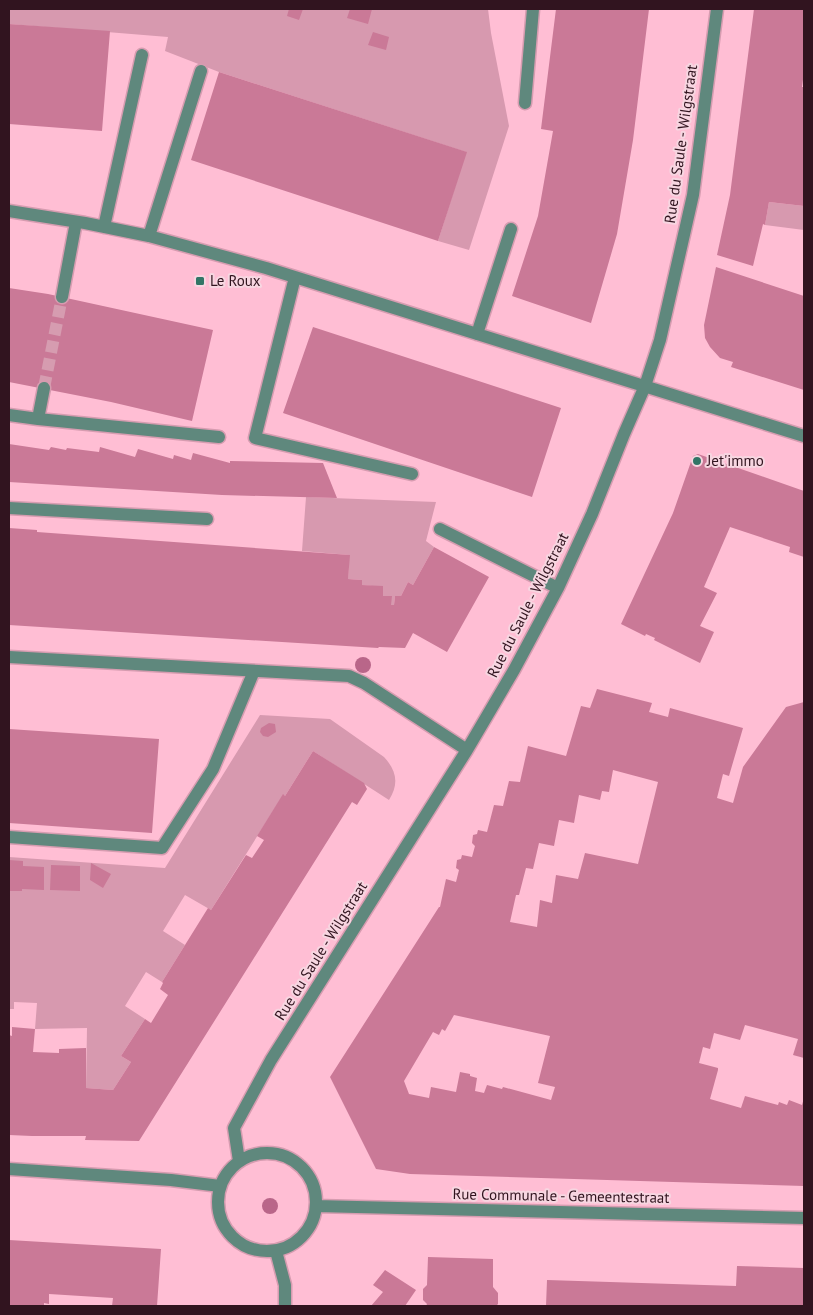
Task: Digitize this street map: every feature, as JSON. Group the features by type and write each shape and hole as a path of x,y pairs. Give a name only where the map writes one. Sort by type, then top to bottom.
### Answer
{"street":[{"path":"525,103 533,9"},
{"name":"Rue du Saule - Wilgstraat","path":"239,1161 234,1128 271,1060 467,750 514,670 558,588 592,514 645,386 660,340 693,195 717,9"},
{"path":"104,227 142,55"},
{"path":"149,236 201,71"},
{"path":"9,212 149,236 295,277 804,436"},
{"path":"62,297 76,222"},
{"path":"477,334 511,228"},
{"path":"295,277 255,438 412,474"},
{"path":"38,419 44,388"},
{"path":"9,415 219,437"},
{"path":"9,508 207,519"},
{"path":"440,529 558,588"},
{"path":"9,657 354,678 467,750"},
{"path":"9,837 162,848 213,769 254,671"},
{"path":"269,1152 285,1156 298,1164 309,1175 315,1190 316,1206 314,1219 304,1235 288,1247 276,1251 259,1251 242,1245 230,1234 220,1220 218,1203 220,1186 225,1176 239,1161 253,1154 269,1152"},
{"path":"9,1169 171,1180 220,1186"},
{"name":"Rue Communale - Gemeentestraat","path":"316,1206 804,1218"},
{"path":"276,1251 285,1285 285,1306"}],"shaded area":[{"path":"9,9 488,9 509,126 469,250 438,241 466,152 219,72 165,51 168,37 9,24"},
{"path":"769,202 804,206 804,230 765,225"},
{"path":"306,497 436,502 426,541 434,547 413,585 408,582 401,596 395,596 394,605 391,605 391,596 383,596 383,587 362,585 362,580 348,579 349,555 302,551"},
{"path":"260,715 330,719 384,757 394,773 395,783 392,794 389,800 313,751 211,910 185,895 163,931 185,945 162,982 146,972 125,1006 145,1019 121,1056 131,1062 113,1090 86,1088 87,1028 35,1029 37,1003 14,1002 14,1009 9,1009 9,857 165,868"}],"building":[{"path":"289,9 303,9 299,20 287,16"},
{"path":"350,9 372,9 368,24 347,18"},
{"path":"556,9 649,9 633,140 617,234 591,323 512,296 538,216 553,131 541,129"},
{"path":"754,9 804,9 804,72 802,87 804,87 804,206 769,202 765,225 763,224 753,266 717,255 730,195"},
{"path":"9,24 110,31 102,131 9,124"},
{"path":"373,32 389,37 386,50 368,45"},
{"path":"219,72 467,152 438,241 191,160"},
{"path":"716,267 804,296 804,390 731,367 733,362 720,358 710,347 705,338 704,325"},
{"path":"9,288 48,294 213,330 192,421 111,402 9,382"},
{"path":"313,327 561,408 532,497 283,413"},
{"path":"9,444 49,450 51,447 99,452 100,447 135,457 138,449 173,459 174,455 191,460 193,453 230,463 230,461 323,463 337,498 222,495 9,482"},
{"path":"698,454 804,491 804,557 789,552 790,547 730,527 704,587 717,593 700,626 714,632 700,663 654,640 655,638 646,634 645,636 621,624 673,513 693,456"},
{"path":"9,528 37,530 37,532 350,555 348,579 362,580 362,585 383,586 383,596 392,596 391,605 394,605 395,596 401,596 408,582 413,585 434,547 489,577 447,652 413,633 405,648 378,648 9,625"},
{"path":"597,689 652,703 649,712 668,717 670,708 743,728 729,776 723,774 717,798 733,803 743,767 786,707 804,702 804,1058 793,1055 798,1039 745,1025 740,1040 714,1033 710,1049 703,1047 699,1063 718,1068 710,1099 741,1108 745,1096 778,1105 779,1102 787,1105 789,1100 802,1105 804,1098 804,1186 410,1174 376,1169 330,1077 440,907 446,879 456,882 459,870 456,868 457,860 461,859 462,855 472,857 475,846 472,843 473,835 477,834 478,830 487,832 494,805 503,806 509,781 520,782 528,746 566,756 581,706 590,708","holes":["613,770 658,782 638,864 585,853 578,879 556,875 552,903 540,900 537,927 510,922 516,895 519,895 526,868 533,869 539,843 554,846 559,820 574,823 579,795 600,800 602,791 609,792","454,1015 550,1036 538,1083 555,1087 551,1100 503,1087 502,1089 487,1085 484,1093 475,1091 477,1078 460,1072 456,1092 431,1087 429,1098 409,1094 404,1081 433,1032 439,1035 442,1029 445,1031"]},
{"path":"269,723 275,724 276,732 268,737 263,736 260,732 261,728"},
{"path":"9,729 159,739 152,833 9,823"},
{"path":"313,751 364,783 367,789 357,805 352,802 139,1141 85,1140 86,1136 9,1135 9,1035 12,1036 12,1027 35,1029 33,1052 59,1053 59,1049 86,1048 86,1088 113,1090 131,1062 121,1056 145,1019 151,1023 168,995 160,989 162,982 208,908 211,910 246,855 252,858 264,840 257,836"},
{"path":"9,860 23,861 23,866 44,867 44,890 22,889 22,891 9,891"},
{"path":"91,863 111,874 103,888 90,880"},
{"path":"51,865 80,866 80,891 50,890"},
{"path":"9,1240 161,1249 157,1306 112,1306 113,1298 49,1294 49,1304 44,1303 44,1306 9,1306"},
{"path":"428,1257 493,1259 493,1287 498,1293 498,1304 496,1306 426,1306 427,1304 423,1300 423,1289 427,1285"},
{"path":"737,1266 804,1268 804,1306 546,1306 547,1280 736,1286"},
{"path":"385,1270 416,1290 405,1306 371,1306 383,1292 373,1285"}],"tunnel":[{"path":"44,388 62,297"}],"place":[{"name":"Le Roux","path":"200,281"},
{"name":"Jet'immo","path":"697,461"}]}
